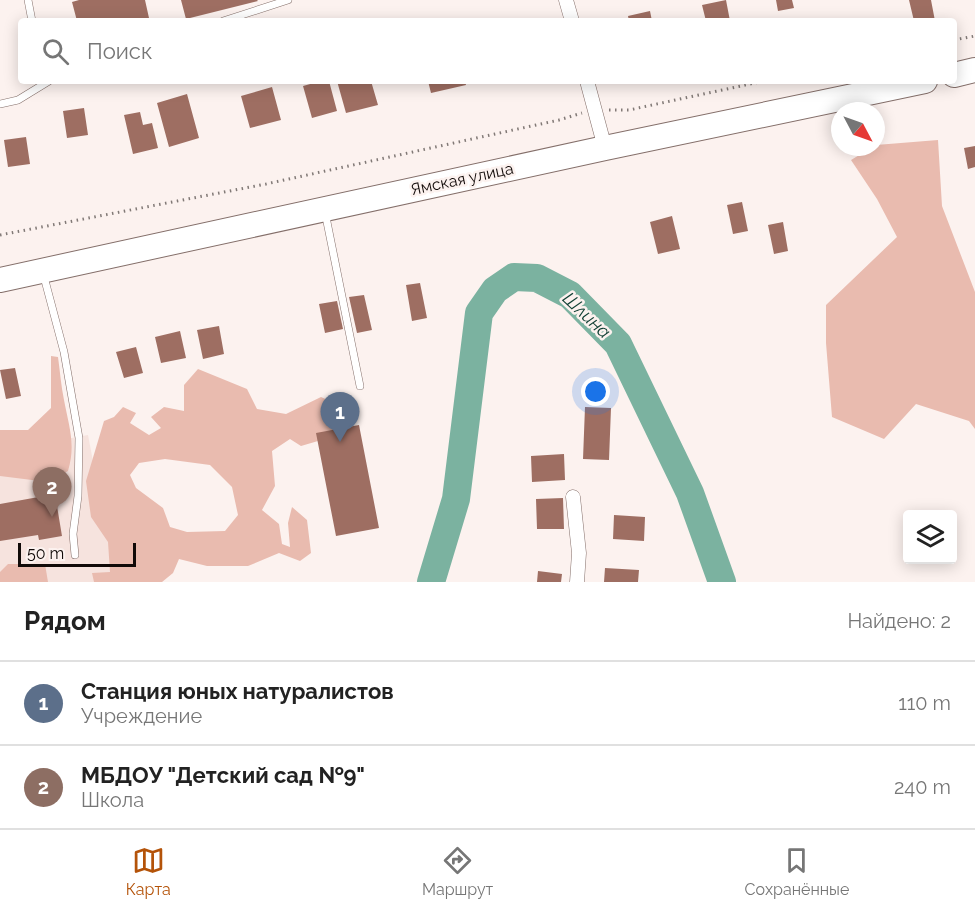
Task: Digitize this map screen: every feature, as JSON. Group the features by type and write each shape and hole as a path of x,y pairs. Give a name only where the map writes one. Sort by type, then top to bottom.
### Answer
{"highway":[{"path":"957,74 975,70"},
{"name":"Ямская улица","path":"0,280 911,84"}],"street":[{"path":"566,0 571,18"},
{"path":"588,84 605,148"},
{"path":"573,497 579,553 577,582"}],"lane":[{"path":"28,0 31,18"},
{"path":"232,18 288,0"},
{"path":"0,104 18,100 44,84"},
{"path":"324,209 360,386"},
{"path":"43,271 64,352 79,438 78,496 73,534 75,555"}],"path":[{"path":"957,39 975,36"},
{"path":"0,235 278,181 559,120 595,110 629,110 750,84"}],"shaded area":[{"path":"938,140 942,206 975,292 975,429 969,421 916,404 884,439 832,417 826,343 826,305 897,237 877,199 851,160 858,156 885,156 885,144"},
{"path":"51,356 58,357 71,436 68,471 48,482 0,476 0,430 28,430 51,408"},
{"path":"198,369 247,389 257,409 286,414 321,397 343,407 337,427 318,441 301,446 290,439 272,451 275,486 262,510 279,524 282,544 290,547 288,523 292,507 307,520 311,553 300,561 279,553 248,566 207,566 179,559 173,573 162,582 94,582 92,573 110,572 108,542 91,517 86,481 104,421 114,417 123,407 136,413 130,423 149,435 161,428 151,417 164,407 184,411 184,385","holes":["165,459 210,465 232,487 238,515 225,531 187,532 170,527 163,508 136,488 130,475 139,463"]},
{"path":"88,435 116,582 0,582 0,451"},
{"path":"8,564 45,564 48,582 0,582 0,572"}],"building":[{"path":"79,0 145,0 149,18 76,18 72,2"},
{"path":"181,0 258,1 190,18 186,18"},
{"path":"726,0 729,18 705,18 702,5"},
{"path":"776,0 792,0 794,8 778,11"},
{"path":"909,0 931,0 934,18 913,18"},
{"path":"650,11 651,18 628,18 628,16"},
{"path":"330,84 337,111 312,118 303,86"},
{"path":"338,84 372,84 378,105 346,113"},
{"path":"429,84 466,85 431,93"},
{"path":"272,87 281,120 250,128 241,96"},
{"path":"187,94 199,138 169,147 157,103"},
{"path":"84,108 88,135 67,138 63,111"},
{"path":"140,112 143,125 152,123 158,148 133,154 124,115"},
{"path":"26,137 30,164 8,167 4,140"},
{"path":"975,146 975,167 968,169 964,148"},
{"path":"742,202 748,231 733,234 727,205"},
{"path":"672,216 680,249 658,254 650,222"},
{"path":"783,222 788,251 774,254 768,225"},
{"path":"420,283 427,318 412,321 406,285"},
{"path":"364,295 372,330 357,333 349,297"},
{"path":"337,301 343,329 325,333 319,304"},
{"path":"219,326 224,354 203,359 197,330"},
{"path":"180,331 186,358 161,363 155,337"},
{"path":"136,347 143,373 124,378 116,352"},
{"path":"15,368 21,396 6,399 0,370"},
{"path":"585,407 611,408 609,460 583,459"},
{"path":"359,425 379,528 336,536 316,433"},
{"path":"564,454 565,480 532,482 531,456"},
{"path":"55,494 62,536 39,540 38,535 0,541 0,504"},
{"path":"563,498 564,529 537,529 536,499"},
{"path":"614,515 645,517 644,541 613,539"},
{"path":"605,568 639,570 638,582 604,582"},
{"path":"538,571 562,574 561,582 537,582"}],"waterway":[{"name":"Шлина","path":"431,582 456,499 479,313 495,290 514,277 537,278 570,295 618,344 690,493 722,582"}],"place":[{"name":"Станция юных натуралистов","path":"340,442"},
{"name":"МБДОУ \"Детский сад №9\"","path":"52,517"}]}
